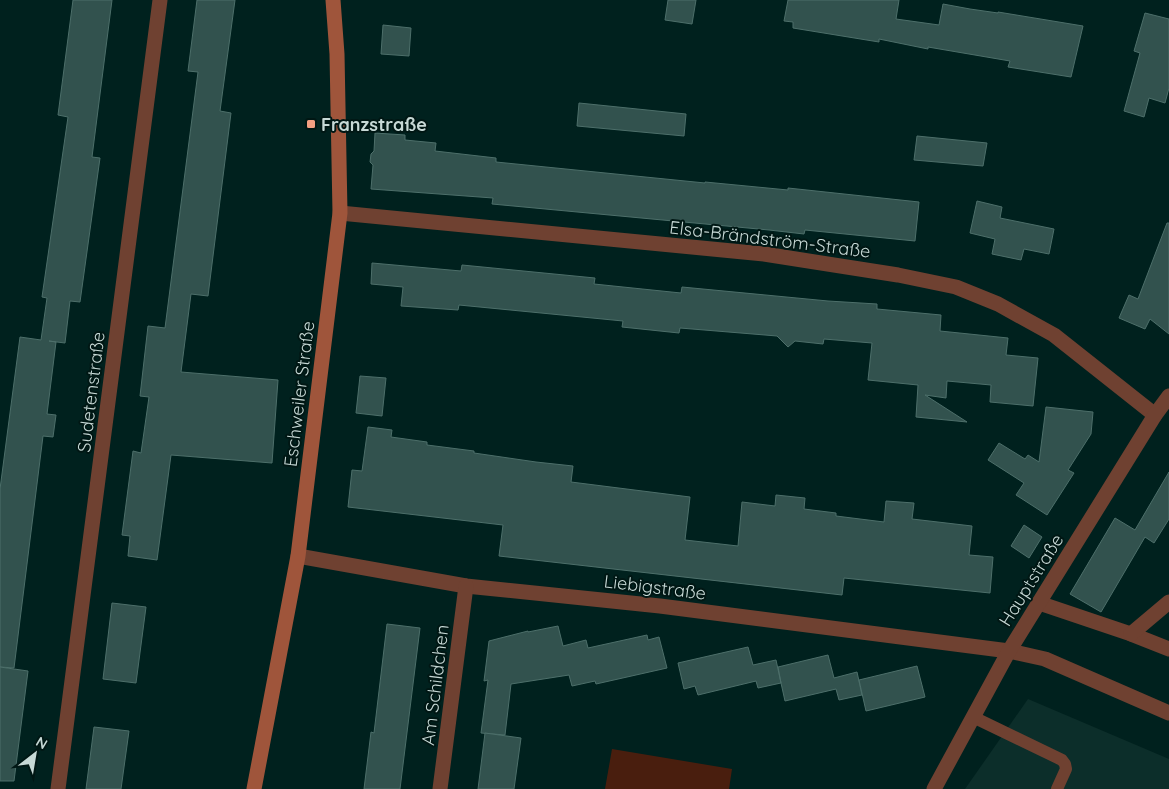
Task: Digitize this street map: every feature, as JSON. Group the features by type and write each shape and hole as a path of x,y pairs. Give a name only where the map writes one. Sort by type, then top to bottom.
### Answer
{"street":[{"name":"Sudetenstraße","path":"58,789 160,0"},
{"name":"Eschweiler Straße","path":"254,789 298,556 340,213 334,0"},
{"name":"Elsa-Brändström-Straße","path":"340,213 764,254 898,275 956,287 998,304 1054,335 1155,415"},
{"name":"Hauptstraße","path":"934,789 1009,651 1155,415 1169,396"},
{"name":"Liebigstraße","path":"298,556 466,586 660,606 1009,651 1045,659 1169,713"},
{"name":"Am Schildchen","path":"440,789 466,586"},
{"path":"1130,634 1169,602"},
{"path":"1039,603 1169,649"}],"lane":[{"path":"973,717 1062,760 1066,769 1057,789"}],"shaded area":[{"path":"1028,699 1169,759 1169,789 965,789"},
{"path":"612,749 732,769 729,789 605,789"}],"building":[{"path":"73,0 112,0 92,157 100,158 80,302 70,301 65,343 49,341 56,342 47,414 56,415 53,437 43,436 14,668 0,667 0,489 20,337 41,340 47,298 42,297 68,117 58,115"},
{"path":"197,0 235,0 220,111 231,113 208,296 191,294 181,372 278,380 272,463 171,455 157,560 128,556 130,536 122,535 133,451 141,453 149,397 140,396 148,326 165,328 198,72 188,71"},
{"path":"668,0 696,0 692,24 665,20"},
{"path":"788,0 899,0 896,19 939,25 943,4 1083,26 1071,77 1008,67 1010,61 928,47 928,49 879,39 879,42 793,28 793,22 784,21"},
{"path":"1145,13 1169,19 1169,88 1165,103 1149,98 1144,117 1124,111 1140,53 1134,51"},
{"path":"383,25 411,28 409,56 381,54"},
{"path":"579,103 686,114 684,136 577,126"},
{"path":"375,133 405,135 405,140 436,143 435,151 496,158 496,162 705,183 788,190 788,188 919,202 915,241 805,230 804,234 492,204 493,198 371,189 373,165 370,162 371,154 374,151"},
{"path":"917,136 987,143 983,166 914,160"},
{"path":"977,201 1002,207 1000,218 1054,229 1049,254 1024,249 1021,260 992,254 995,239 970,233"},
{"path":"1167,223 1169,223 1169,334 1150,319 1145,329 1119,318 1129,295 1138,299"},
{"path":"372,263 461,271 462,265 595,278 594,284 681,293 682,287 877,304 877,309 941,315 940,331 1008,338 1006,355 1038,358 1033,406 990,402 991,385 947,381 946,398 925,395 967,422 916,417 918,385 868,380 872,343 824,339 823,344 795,341 788,347 777,336 680,328 679,333 622,327 623,321 459,305 458,310 401,306 403,287 371,284"},
{"path":"360,376 386,378 382,416 356,413"},
{"path":"1046,407 1093,412 1091,434 1068,470 1074,473 1047,515 1016,495 1024,483 988,460 999,443 1025,459 1028,455 1039,462"},
{"path":"368,427 392,430 391,437 427,442 427,445 573,466 571,482 690,497 685,540 738,546 742,502 775,506 776,495 805,498 804,509 836,513 836,516 884,522 886,501 914,503 912,519 972,526 969,555 993,557 990,593 844,578 842,595 499,556 503,525 348,507 352,470 362,471"},
{"path":"1169,472 1169,519 1154,543 1145,537 1101,612 1070,594 1115,518 1135,530"},
{"path":"1024,525 1042,537 1029,558 1011,546"},
{"path":"112,603 146,607 136,683 103,679"},
{"path":"387,624 420,628 400,789 364,789 371,732 374,733"},
{"path":"558,626 563,646 586,640 588,648 647,635 648,640 659,637 667,668 596,684 595,681 572,686 569,675 511,684 505,735 481,733 488,680 484,681 489,641"},
{"path":"748,647 753,665 776,660 781,683 758,688 756,681 698,695 695,686 684,689 678,663"},
{"path":"828,655 834,678 857,672 862,695 839,700 836,689 785,701 778,667"},
{"path":"917,666 925,697 866,711 859,680"},
{"path":"0,667 28,671 14,781 0,781"},
{"path":"94,727 129,731 121,789 86,789"},
{"path":"485,733 521,738 514,789 478,789"}],"place":[{"name":"Franzstraße","path":"311,124"}]}
